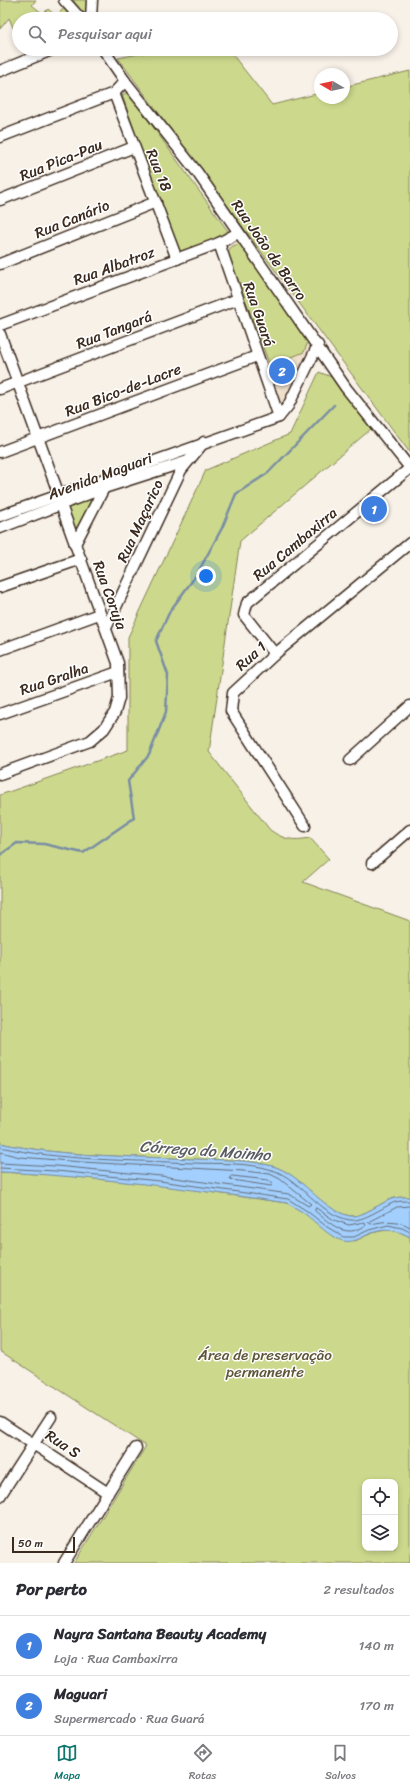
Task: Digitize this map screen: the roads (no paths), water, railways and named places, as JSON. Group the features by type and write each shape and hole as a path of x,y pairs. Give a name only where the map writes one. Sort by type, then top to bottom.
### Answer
{"street":[{"path":"64,0 75,12"},
{"path":"0,71 37,56"},
{"name":"Rua João de Barro","path":"108,56 125,81 197,172 238,233 318,345 346,388 410,468"},
{"path":"0,137 114,93 125,81"},
{"name":"Rua 18","path":"114,93 156,202 176,259"},
{"name":"Rua Pica-Pau","path":"0,200 134,147"},
{"name":"Rua Canário","path":"0,264 156,202"},
{"name":"Rua Albatroz","path":"0,325 219,243 238,233"},
{"name":"Rua Guará","path":"219,243 279,417"},
{"name":"Rua Tangará","path":"0,390 238,299"},
{"name":"Rua Coruja","path":"0,334 76,544 99,614 106,628 118,663 120,698 115,712 104,729 90,742 0,774"},
{"path":"279,417 288,406 318,345"},
{"name":"Rua Bico-de-Lacre","path":"0,452 257,356"},
{"name":"Avenida Maguari","path":"0,528 60,500 176,452 279,417"},
{"path":"189,460 204,442"},
{"path":"188,448 189,460"},
{"path":"176,452 180,467"},
{"name":"Rua Maçarico","path":"106,628 180,467 189,460"},
{"name":"Avenida Maguari","path":"0,516 180,467"},
{"name":"Rua Cambaxirra","path":"275,654 244,615 247,603 410,468"},
{"path":"76,544 104,488"},
{"name":"Rua 1","path":"305,826 231,711 232,693 275,654 410,543"},
{"path":"0,587 81,559"},
{"path":"0,650 99,614"},
{"name":"Rua Gralha","path":"0,714 118,672"},
{"path":"350,760 410,706"},
{"path":"372,863 410,830"},
{"path":"0,1496 52,1417"},
{"name":"Rua S","path":"0,1422 108,1493"},
{"path":"64,1563 136,1448"}],"water":[{"path":"0,1143 24,1148 72,1153 253,1162 282,1170 302,1183 330,1207 350,1216 367,1212 384,1202 395,1198 410,1197 410,1237 400,1232 385,1230 374,1232 354,1241 343,1241 328,1233 303,1213 287,1203 145,1184 0,1172"}],"waterway":[{"path":"0,855 17,843 44,844 83,853 134,818 128,781 149,755 166,712 168,675 156,641 170,611 197,574 222,528 236,494 268,473 334,405"}],"place":[{"name":"Maguari","path":"282,371"},
{"name":"Nayra Santana Beauty Academy","path":"374,509"}],"water label":[{"name":"Córrego do Moinho","path":"205,1150"}],"park label":[{"name":"Área de preservação permanente","path":"265,1364"}]}
